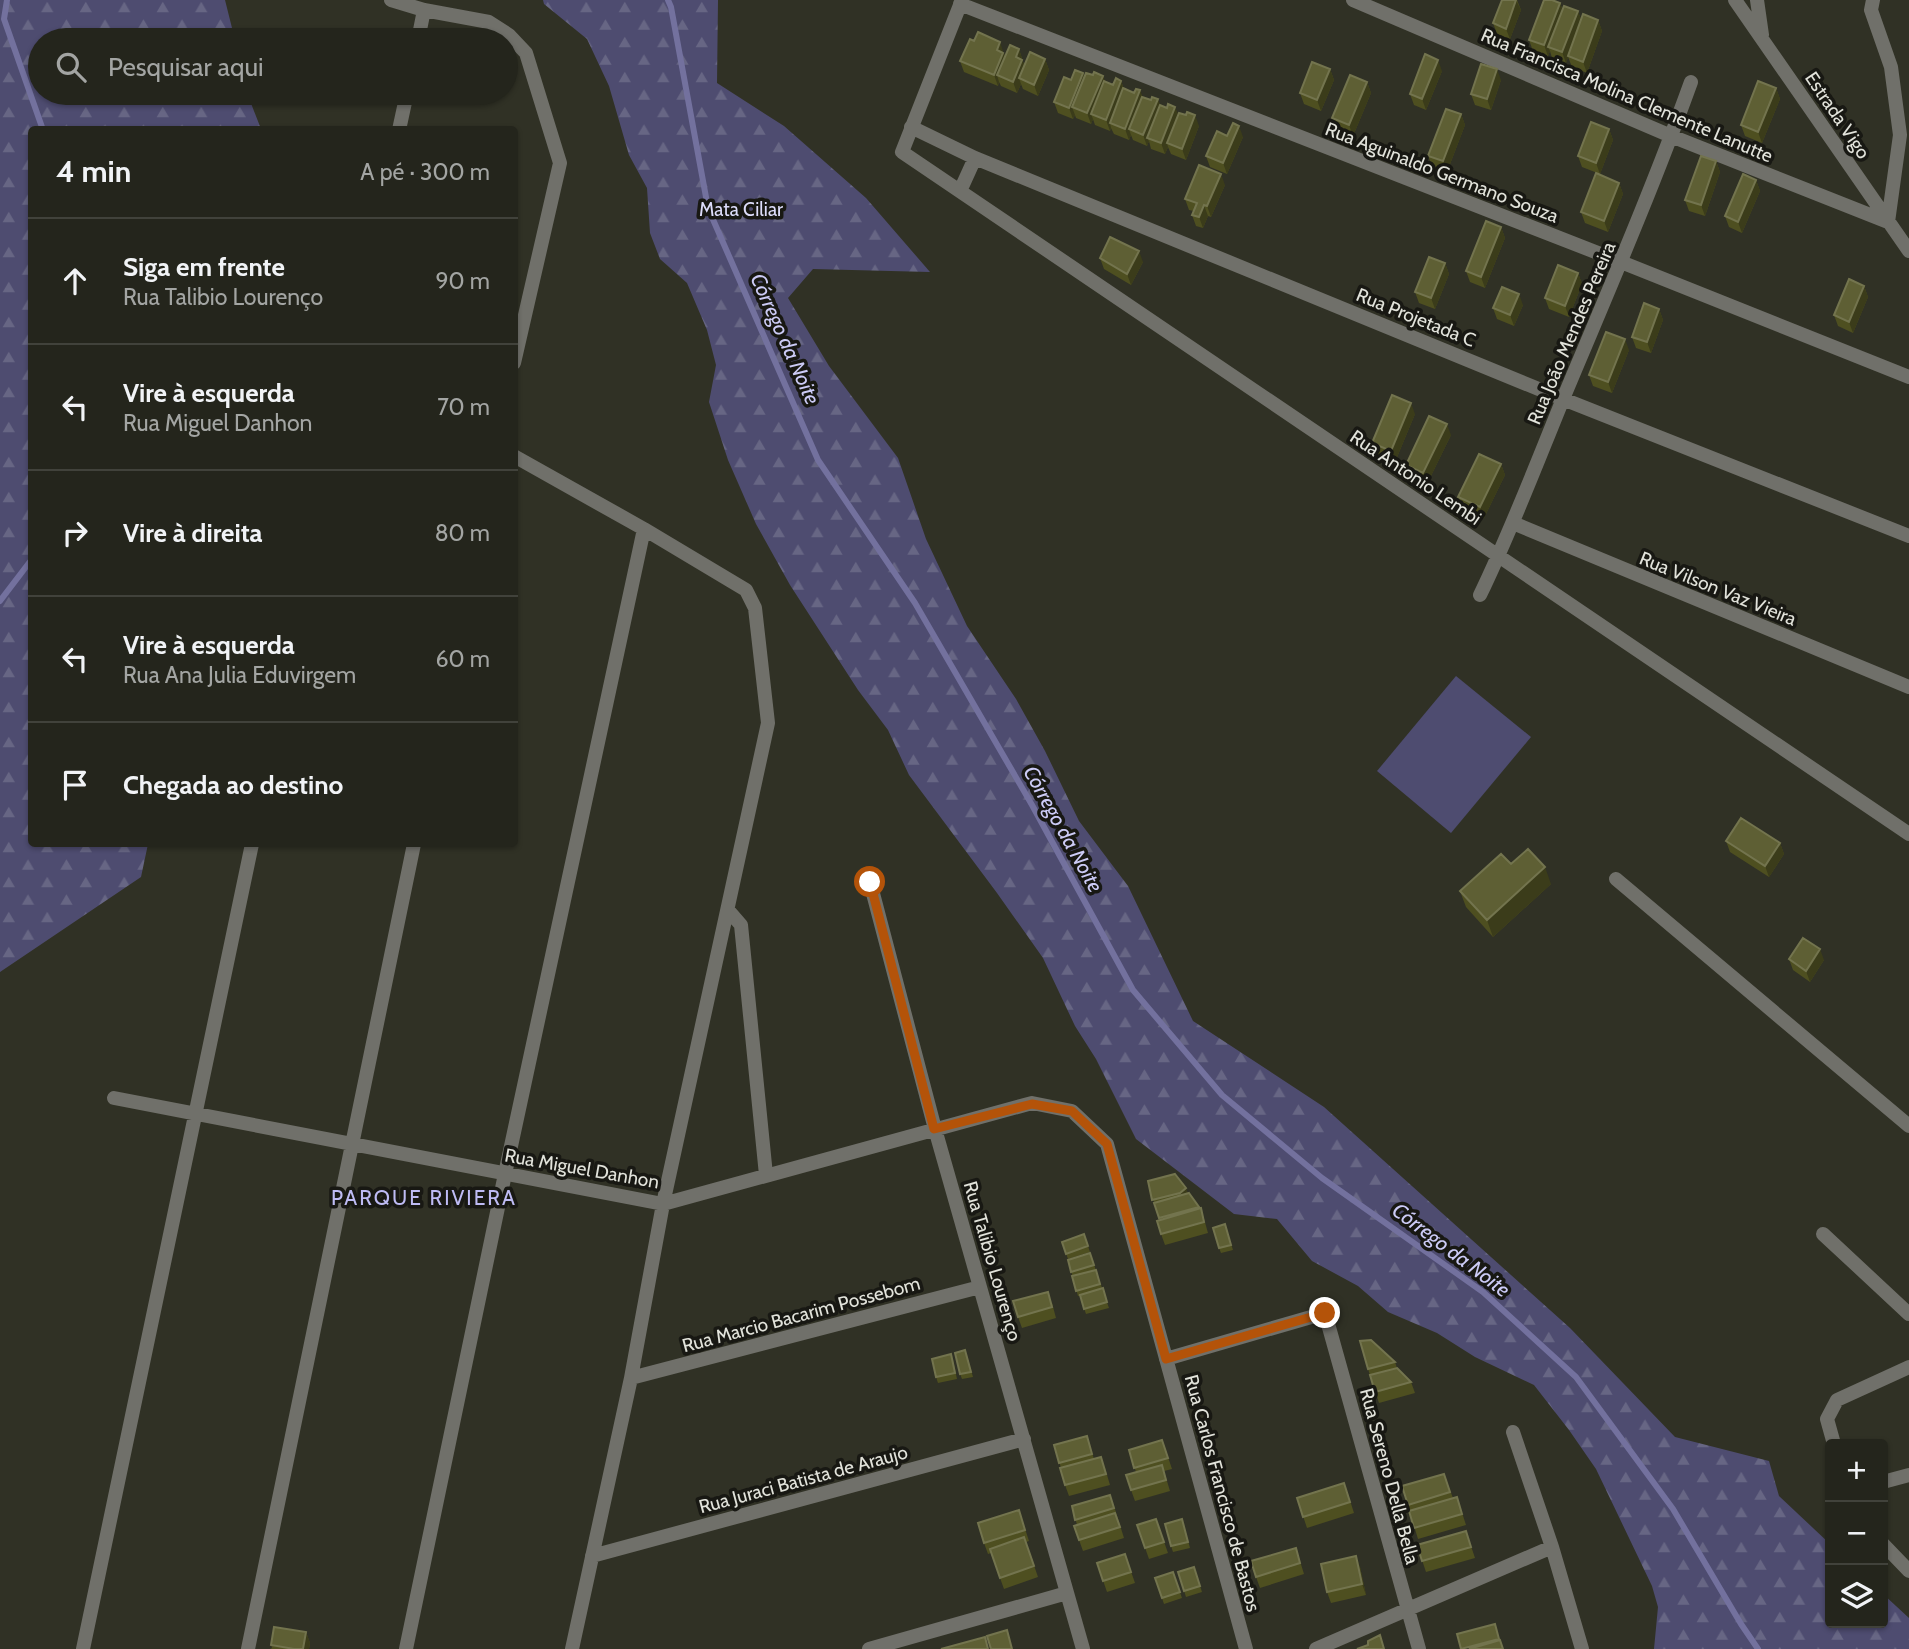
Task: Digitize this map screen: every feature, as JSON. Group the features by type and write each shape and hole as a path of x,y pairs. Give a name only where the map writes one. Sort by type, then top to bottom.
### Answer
{"street":[{"path":"391,0 424,10 489,22 498,28"},
{"name":"Rua Francisca Molina Clemente Lanutte","path":"1353,0 1671,136 1888,222"},
{"name":"Estrada Vigo","path":"1735,0 1909,251"},
{"path":"1757,0 1763,40"},
{"path":"1873,0 1871,10 1891,67 1900,135 1888,222"},
{"path":"911,127 961,2"},
{"name":"Rua Aguinaldo Germano Souza","path":"961,2 1909,377"},
{"path":"420,28 424,10"},
{"path":"518,44 526,52 560,163 518,346"},
{"name":"Rua João Mendes Pereira","path":"1480,596 1499,557 1622,262 1691,82"},
{"path":"401,126 405,105"},
{"name":"Rua Antonio Lembi","path":"911,127 902,152 1909,834"},
{"name":"Rua Projetada C","path":"911,127 975,158 1563,399 1909,536"},
{"path":"960,191 975,158"},
{"path":"518,458 746,590 754,608 768,723 663,1204 632,1378 572,1649"},
{"name":"Rua Vilson Vaz Vieira","path":"1513,523 1909,687"},
{"path":"406,1649 644,529"},
{"path":"83,1649 251,847"},
{"path":"248,1649 413,847"},
{"path":"1616,879 1909,1126"},
{"name":"Rua Talibio Lourenço","path":"870,882 934,1129 1083,1649"},
{"path":"728,910 741,925 766,1175"},
{"name":"Rua Miguel Danhon","path":"114,1098 663,1204 1032,1104 1072,1111 1107,1144"},
{"name":"Rua Carlos Francisco de Bastos","path":"1107,1144 1246,1649"},
{"path":"1824,1234 1909,1314"},
{"name":"Rua Marcio Bacarim Possebom","path":"632,1378 980,1287"},
{"name":"Rua Sereno Della Bella","path":"1166,1359 1325,1313 1419,1649"},
{"path":"1832,1439 1827,1419 1837,1400 1909,1367"},
{"path":"1513,1433 1552,1547 1582,1649"},
{"name":"Rua Juraci Batista de Araujo","path":"592,1556 1024,1439"},
{"path":"1888,1481 1909,1475"},
{"path":"1316,1649 1552,1547"},
{"path":"1888,1549 1909,1570"},
{"path":"869,1649 1067,1592"}],"green space":[{"path":"0,0 225,0 232,28 28,28 28,105 252,105 260,126 28,126 28,847 147,847 141,877 0,972"},
{"name":"Mata Ciliar","path":"543,0 718,0 717,83 784,126 866,198 930,272 813,269 788,298 829,366 898,458 926,539 967,626 1016,699 1079,821 1128,886 1193,1021 1324,1107 1570,1328 1675,1437 1769,1461 1779,1496 1825,1539 1825,1628 1888,1628 1888,1599 1909,1618 1909,1649 1654,1649 1658,1607 1652,1586 1596,1469 1534,1385 1475,1357 1437,1333 1388,1312 1358,1286 1312,1261 1277,1219 1234,1214 1136,1139 1096,1059 1075,1026 1043,958 909,775 888,730 858,690 790,585 756,524 728,460 709,402 716,365 707,330 687,283 660,259 650,233 647,188 629,155 609,86 587,39 544,4"},
{"path":"1456,676 1531,737 1451,833 1377,771"}],"building":[{"path":"1502,0 1516,0 1506,29 1493,23"},
{"path":"1544,0 1560,3 1544,45 1529,40"},
{"path":"1564,6 1578,11 1562,52 1548,47"},
{"path":"1583,14 1598,20 1583,62 1568,56"},
{"path":"978,32 1000,42 997,50 1003,53 994,75 960,61 970,39 974,41"},
{"path":"1010,45 1019,49 1016,57 1022,60 1013,82 997,75"},
{"path":"1030,52 1045,59 1034,85 1019,78"},
{"path":"1425,54 1438,60 1422,99 1410,94"},
{"path":"1312,62 1330,69 1317,100 1300,93"},
{"path":"1481,64 1497,69 1487,99 1471,94"},
{"path":"1075,70 1083,73 1069,108 1054,102 1064,77 1071,80"},
{"path":"1094,72 1103,76 1087,113 1072,107 1086,73 1093,75"},
{"path":"1350,75 1367,82 1349,125 1332,118"},
{"path":"1116,78 1121,81 1106,120 1091,114 1104,81 1113,85"},
{"path":"1758,81 1776,88 1758,132 1741,125"},
{"path":"1123,88 1134,93 1136,89 1140,90 1125,129 1110,123"},
{"path":"1142,97 1158,99 1143,135 1129,129"},
{"path":"1168,104 1175,107 1161,143 1147,138 1160,105 1167,108"},
{"path":"1446,109 1461,114 1443,161 1428,156"},
{"path":"1187,112 1195,115 1182,149 1167,143 1179,113 1186,115"},
{"path":"1591,122 1609,129 1596,163 1578,156"},
{"path":"1233,123 1239,126 1223,163 1206,156 1217,131 1227,136"},
{"path":"1701,156 1716,161 1701,205 1685,200"},
{"path":"1199,165 1221,174 1207,206 1204,205 1199,217 1192,215 1197,203 1185,199"},
{"path":"1596,173 1619,183 1604,221 1581,212"},
{"path":"1743,174 1756,180 1738,222 1725,216"},
{"path":"1486,221 1501,227 1481,277 1466,271"},
{"path":"1110,237 1139,251 1127,274 1100,258"},
{"path":"1429,257 1445,263 1431,298 1415,292"},
{"path":"1558,265 1578,273 1565,306 1545,298"},
{"path":"1849,279 1864,286 1849,322 1834,315"},
{"path":"1502,287 1519,294 1510,315 1493,308"},
{"path":"1644,303 1659,309 1647,342 1632,337"},
{"path":"1606,332 1625,339 1608,382 1589,375"},
{"path":"1392,395 1411,403 1391,451 1372,443"},
{"path":"1429,416 1447,424 1423,473 1406,465"},
{"path":"1479,454 1501,464 1480,507 1458,497"},
{"path":"1741,818 1780,843 1765,866 1726,841"},
{"path":"1528,849 1545,867 1487,920 1460,891 1501,854 1511,864"},
{"path":"1803,938 1820,949 1806,971 1789,959"},
{"path":"1175,1174 1186,1188 1180,1193 1152,1200 1148,1181"},
{"path":"1189,1193 1199,1207 1159,1218 1154,1203"},
{"path":"1201,1208 1204,1222 1161,1234 1157,1221"},
{"path":"1225,1224 1231,1245 1219,1248 1213,1228"},
{"path":"1084,1234 1088,1246 1066,1254 1062,1242"},
{"path":"1090,1253 1094,1265 1071,1272 1068,1260"},
{"path":"1096,1270 1100,1284 1076,1291 1072,1276"},
{"path":"1103,1288 1107,1302 1084,1309 1080,1295"},
{"path":"1048,1292 1052,1307 1018,1317 1013,1301"},
{"path":"1371,1340 1395,1362 1368,1369 1360,1341"},
{"path":"965,1350 971,1372 960,1374 955,1353"},
{"path":"951,1354 955,1373 936,1377 932,1359"},
{"path":"1397,1368 1411,1382 1375,1392 1370,1375"},
{"path":"1087,1436 1092,1454 1059,1463 1054,1445"},
{"path":"1162,1440 1168,1458 1134,1468 1129,1450"},
{"path":"1101,1457 1106,1474 1065,1485 1060,1468"},
{"path":"1162,1465 1166,1480 1131,1490 1126,1475"},
{"path":"1444,1474 1450,1492 1408,1505 1402,1486"},
{"path":"1344,1483 1350,1502 1303,1517 1297,1498"},
{"path":"1110,1495 1114,1508 1075,1520 1072,1506"},
{"path":"1457,1497 1462,1514 1414,1528 1409,1511"},
{"path":"1019,1510 1025,1530 984,1543 978,1523"},
{"path":"1115,1513 1120,1527 1079,1540 1074,1526"},
{"path":"1156,1519 1164,1542 1145,1548 1137,1525"},
{"path":"1182,1519 1188,1542 1171,1546 1165,1524"},
{"path":"1466,1531 1471,1547 1422,1561 1417,1545"},
{"path":"1024,1537 1034,1566 1000,1578 990,1549"},
{"path":"1296,1548 1300,1563 1256,1577 1251,1561"},
{"path":"1125,1554 1131,1572 1103,1581 1097,1563"},
{"path":"1356,1556 1362,1584 1327,1592 1321,1564"},
{"path":"1194,1567 1200,1586 1184,1591 1178,1572"},
{"path":"1173,1572 1180,1592 1162,1598 1155,1578"},
{"path":"1495,1624 1499,1639 1461,1649 1457,1634"},
{"path":"274,1627 306,1632 303,1649 271,1645"},
{"path":"1007,1630 1012,1649 991,1649 987,1636"},
{"path":"1380,1635 1384,1649 1357,1649 1368,1645 1368,1641"},
{"path":"985,1637 988,1649 941,1649"},
{"path":"1500,1640 1503,1649 1469,1649"}],"waterway":[{"path":"7,0 4,19 28,87"},
{"name":"Córrego da Noite","path":"668,0 708,208 818,460 915,603 1032,805 1133,990 1222,1095 1322,1178 1483,1292 1576,1377 1673,1509 1758,1649"},
{"path":"34,105 42,126"},
{"path":"0,601 28,564"}],"district":[{"name":"PARQUE RIVIERA","path":"424,1198"}],"route":[{"path":"870,882 934,1129 1032,1104 1072,1111 1107,1144 1166,1359 1325,1313"}]}
